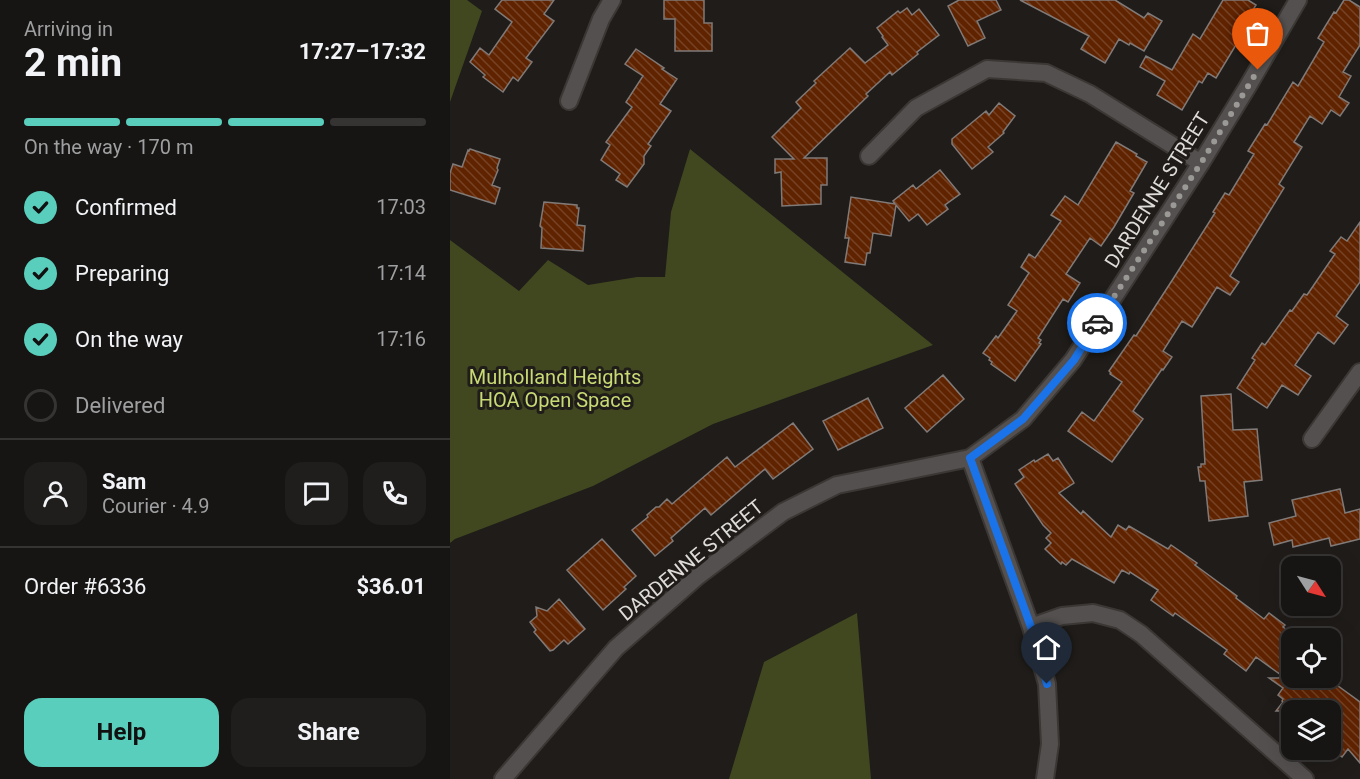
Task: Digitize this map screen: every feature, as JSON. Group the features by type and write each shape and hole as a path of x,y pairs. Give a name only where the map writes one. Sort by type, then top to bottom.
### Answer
{"street":[{"path":"569,101 601,19 612,0"},
{"name":"DARDENNE STREET","path":"503,779 616,648 698,576 783,512 837,485 970,458 1023,419 1074,360 1201,163 1298,1"},
{"path":"869,156 916,108 987,69 1046,73 1090,94 1201,163"},
{"path":"1312,438 1360,372"},
{"path":"970,458 1031,627 1047,684 1050,744 1045,779"},
{"path":"1031,627 1062,616 1093,613 1120,620 1141,634 1305,779"}],"green space":[{"path":"450,0 467,0 482,11 450,102"},
{"name":"Mulholland Heights HOA Open Space","path":"690,149 933,345 713,424 593,486 455,539 450,543 450,240 519,291 548,260 588,285 637,277 665,277 671,212"},
{"path":"857,613 871,779 729,779 764,662"}],"building":[{"path":"502,0 554,0 544,14 554,21 526,58 532,62 518,81 513,77 503,92 483,77 485,75 470,62 480,48 489,55 512,22 495,9"},
{"path":"664,0 704,0 704,23 712,23 712,51 675,51 675,19 664,19"},
{"path":"959,0 996,0 1001,10 977,21 985,38 968,46 948,6"},
{"path":"1020,0 1115,0 1144,18 1148,13 1162,21 1144,51 1119,39 1105,63 1081,49 1089,36"},
{"path":"1223,0 1248,0 1256,5 1248,18 1251,20 1216,78 1208,73 1202,83 1199,81 1182,110 1157,95 1165,81 1140,67 1146,56 1172,70 1193,34 1200,39"},
{"path":"1344,0 1349,0 1360,7 1360,45 1343,72 1351,76 1339,97 1349,103 1340,116 1331,110 1322,124 1310,116 1294,142 1302,147 1279,184 1284,188 1230,276 1239,282 1230,295 1217,287 1192,327 1182,321 1163,351 1172,357 1133,411 1143,419 1112,462 1068,431 1082,412 1094,421 1122,382 1109,371 1134,335 1136,336 1215,213 1213,212 1225,193 1229,195 1254,154 1248,151 1293,82 1298,86 1324,42 1318,38"},
{"path":"907,8 912,15 919,9 939,35 892,75 890,72 804,158 827,158 827,185 821,185 821,204 782,206 781,172 775,173 775,159 794,159 772,137 801,108 796,102 816,83 814,81 850,48 865,63 888,45 877,28 898,11 900,13"},
{"path":"636,49 677,79 660,104 671,111 648,144 651,146 644,156 644,164 627,187 616,180 620,174 601,160 610,145 606,142 632,107 626,102 643,76 625,64"},
{"path":"999,103 1015,116 1004,133 988,147 993,152 972,169 952,144 952,139 986,111 989,115"},
{"path":"1116,142 1147,162 1130,191 1134,193 1101,246 1090,238 1066,274 1080,283 1068,302 1063,299 1038,338 1041,344 1015,381 991,364 990,358 983,353 996,336 998,338 1017,311 1008,305 1029,273 1021,267 1029,254 1035,258 1061,221 1051,215 1065,196 1078,205"},
{"path":"470,149 500,159 492,185 500,188 495,204 450,190 450,173 453,164 462,167"},
{"path":"940,170 960,194 945,205 948,209 927,225 918,214 909,221 896,205 891,236 873,233 870,253 867,253 865,265 845,262 849,238 845,238 851,197 895,204 893,201 913,185 916,189"},
{"path":"544,202 577,205 579,208 577,225 585,226 583,251 541,248 542,228 540,226"},
{"path":"1360,222 1360,282 1336,316 1348,325 1334,344 1318,332 1295,365 1311,376 1298,395 1282,385 1267,408 1237,388 1255,360 1252,358 1262,343 1265,345 1290,310 1292,311 1304,294 1307,295 1335,254 1330,251 1341,237 1347,241"},
{"path":"943,375 964,399 927,432 905,408"},
{"path":"1231,394 1233,430 1257,429 1262,480 1244,482 1248,516 1209,521 1205,481 1200,481 1198,467 1205,464 1201,396"},
{"path":"868,398 883,428 838,450 823,421"},
{"path":"793,423 813,449 773,479 765,469 711,515 705,508 671,538 673,541 655,556 632,530 667,499 672,504 727,457 735,467"},
{"path":"1048,454 1053,461 1058,458 1074,483 1059,493 1081,514 1083,511 1111,537 1118,525 1126,530 1129,526 1168,549 1171,545 1197,563 1195,565 1264,619 1269,613 1285,625 1284,628 1281,628 1281,675 1256,657 1246,671 1224,654 1227,650 1175,613 1173,616 1151,600 1158,590 1130,572 1129,574 1122,570 1114,583 1072,559 1066,565 1062,562 1061,564 1045,549 1051,543 1046,538 1051,533 1015,484 1024,477 1019,470 1034,460 1035,462"},
{"path":"1340,489 1345,513 1360,509 1360,539 1331,546 1329,538 1293,547 1292,540 1274,545 1269,523 1296,516 1292,500"},
{"path":"602,539 636,576 624,587 626,589 603,610 567,570"},
{"path":"559,599 585,629 568,644 564,640 550,651 534,632 536,630 530,622 537,616 536,607 547,611"},
{"path":"1281,675 1281,687 1269,678 1279,678"},
{"path":"1283,688 1341,688 1360,702 1360,763 1348,749 1341,756 1341,700 1282,700 1278,695"}],"way so far":[{"path":"1097,323 1201,163 1258,70"}],"route":[{"path":"1047,684 1031,627 970,458 1023,419 1074,360 1097,323"}]}
